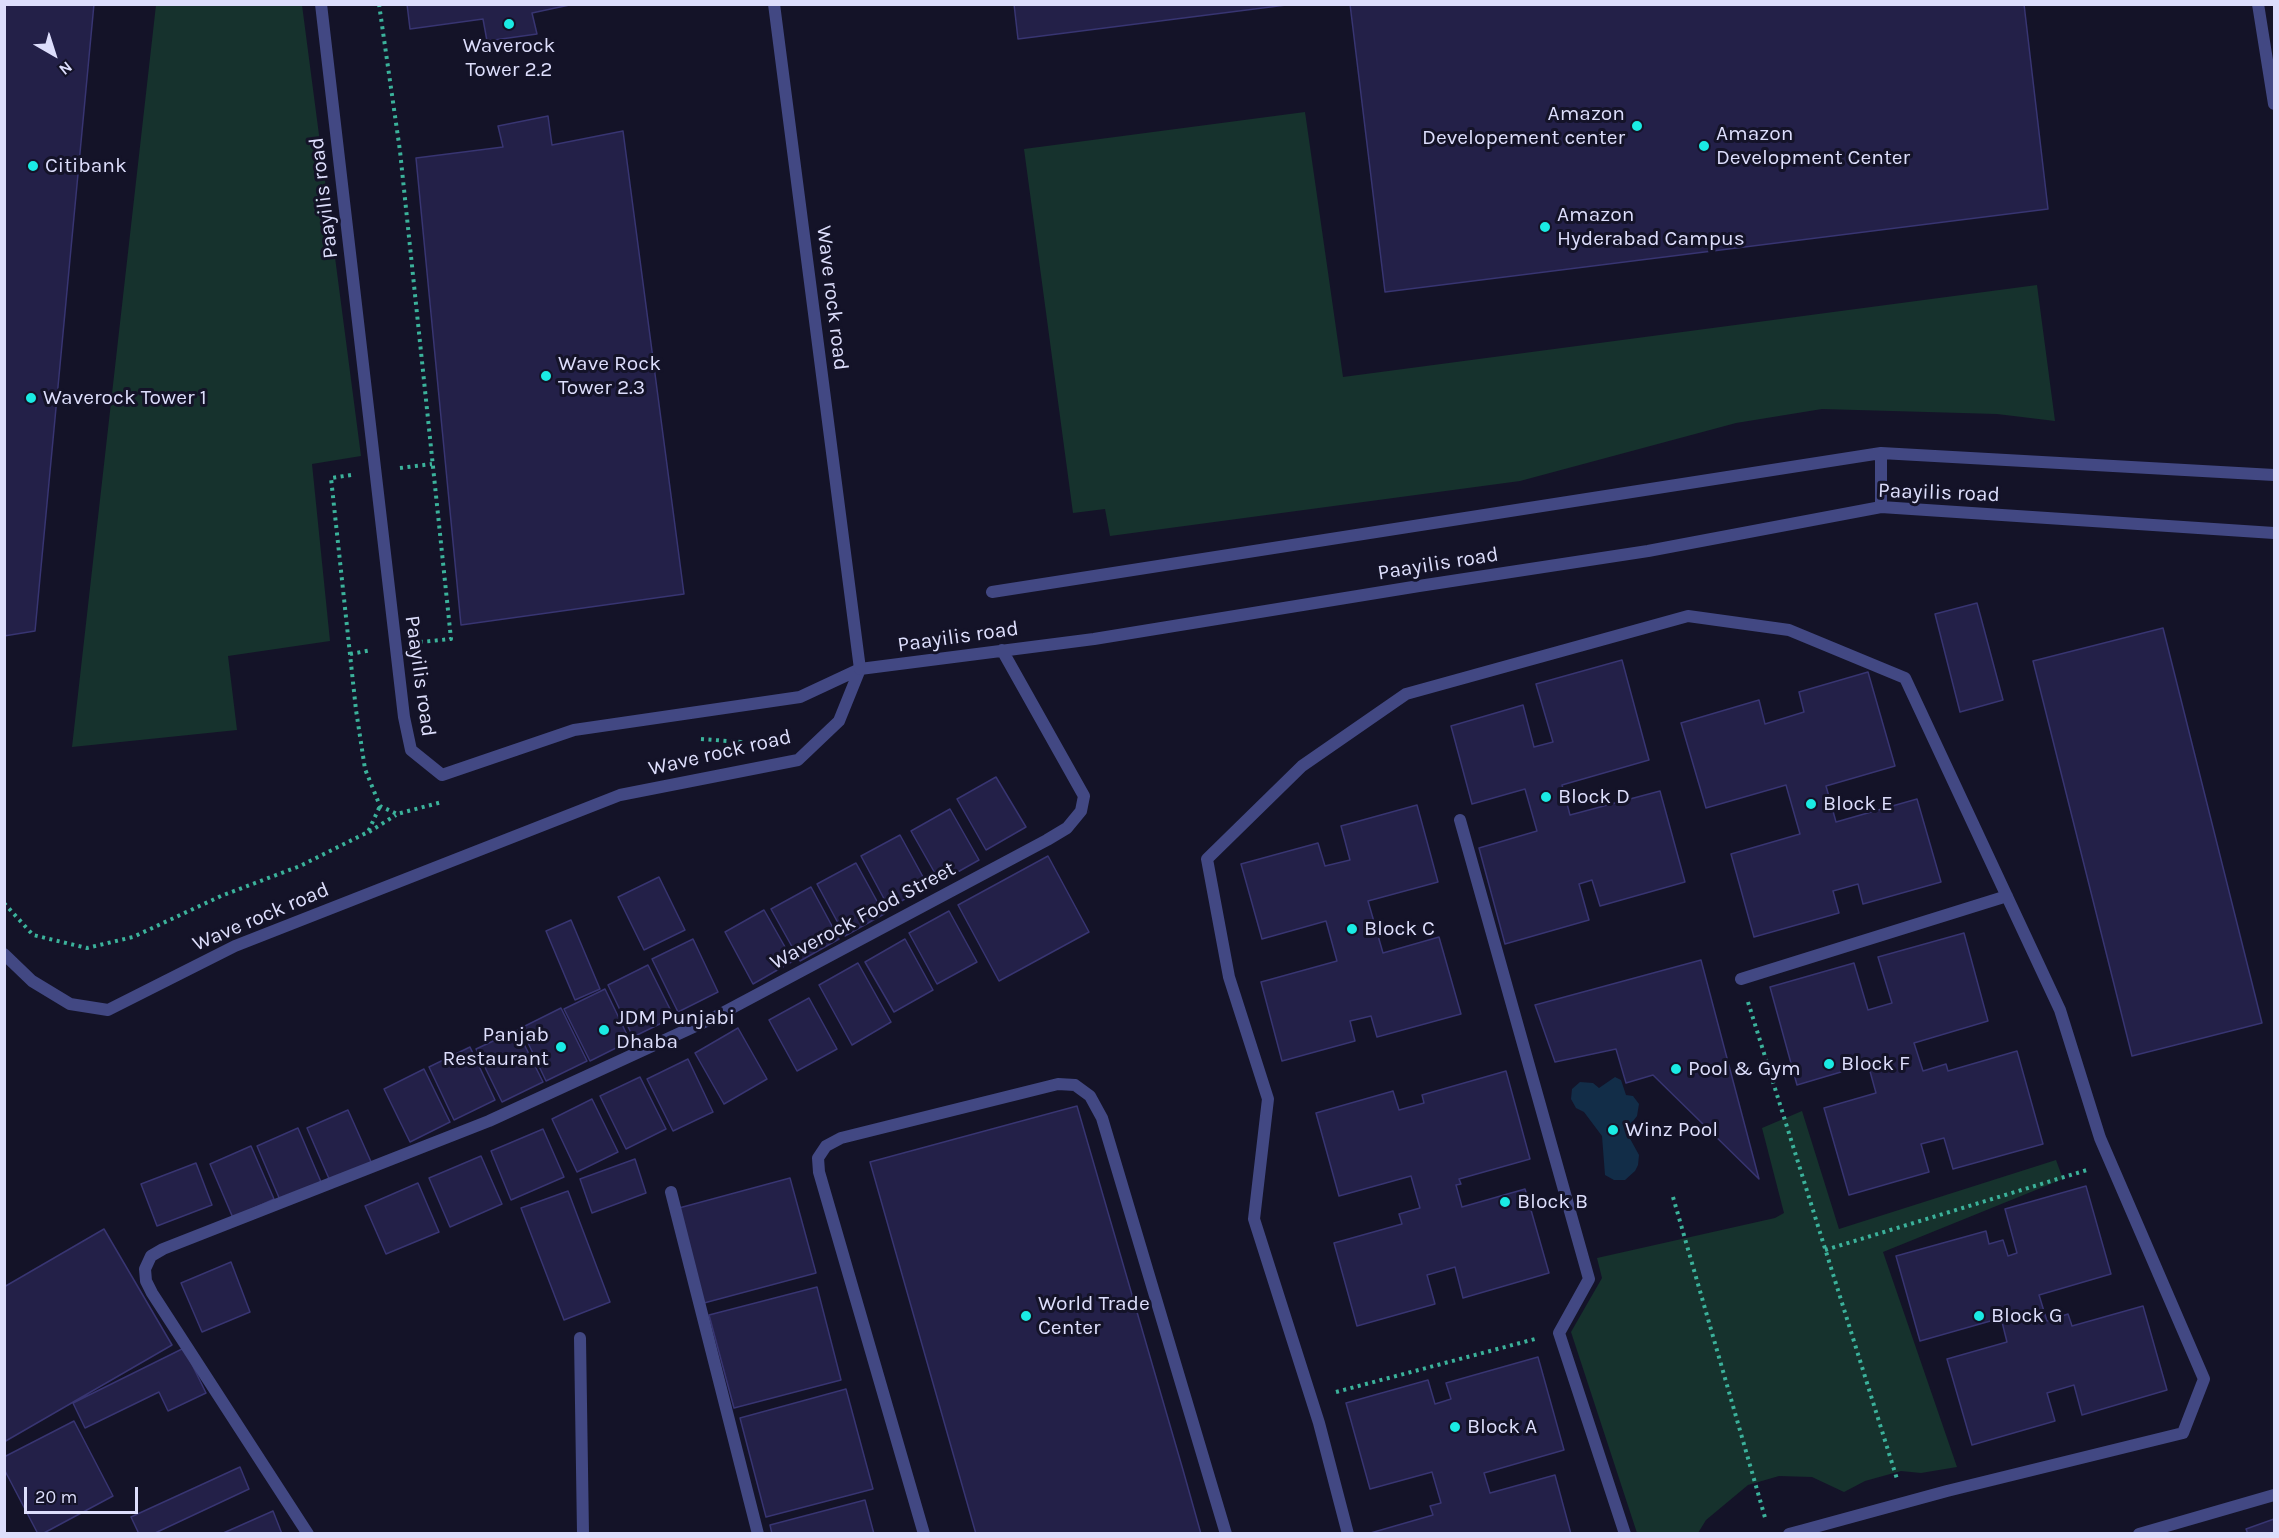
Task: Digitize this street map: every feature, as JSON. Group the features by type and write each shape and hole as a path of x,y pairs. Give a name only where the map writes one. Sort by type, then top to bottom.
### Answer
{"street":[{"name":"Paayilis road","path":"321,4 404,717 411,750 442,775 574,730 800,697 860,669 1094,639 1648,551 1881,507 2274,533"},
{"name":"Wave rock road","path":"4,954 32,981 70,1004 108,1010 235,946 620,795 798,759 839,721 860,669 774,4"},
{"path":"2258,4 2274,104"},
{"name":"Paayilis road","path":"992,592 1881,453 2274,475"},
{"path":"1881,453 1881,507"},
{"path":"1348,1533 1311,1398 1254,1219 1268,1099 1229,977 1207,859 1302,766 1406,694 1688,616 1789,630 1905,678 2060,1010 2100,1138 2204,1379 2183,1433 1905,1503 1805,1532 1789,1533"},
{"name":"Waverock Food Street","path":"308,1533 152,1293 146,1281 145,1269 151,1256 489,1121 715,1017 1067,828 1081,811 1084,796 1002,650"},
{"path":"1460,820 1588,1279 1559,1332 1625,1533"},
{"path":"1741,979 2007,896"},
{"path":"924,1533 819,1172 818,1158 826,1146 841,1138 1058,1084 1075,1084 1090,1096 1102,1118 1226,1533"},
{"path":"671,1192 758,1533"},
{"path":"580,1338 584,1533"},
{"path":"2139,1533 2274,1495"}],"path":[{"path":"379,4 400,151 451,639"},
{"path":"356,710 331,478 432,464"},
{"path":"368,832 380,806"},
{"path":"4,903 33,935 87,948 133,938 221,896 300,866 368,832 397,814"},
{"path":"1741,979 1905,1503"},
{"path":"1825,1250 2111,1163"},
{"path":"1673,1197 1767,1522"},
{"path":"1311,1398 1559,1332"}],"green space":[{"path":"156,5 302,5 361,456 312,464 330,641 228,656 237,730 72,747"},
{"path":"1305,112 1343,377 2037,285 2055,421 1997,414 1822,409 1736,423 1520,481 1110,536 1105,509 1073,513 1024,149"},
{"path":"1802,1111 1839,1229 2056,1160 2063,1179 1883,1252 1957,1467 1921,1473 1901,1471 1865,1481 1844,1492 1812,1477 1779,1476 1748,1485 1706,1520 1698,1533 1637,1533 1571,1332 1602,1278 1597,1258 1775,1218 1784,1213 1762,1128"}],"water":[{"name":"Winz Pool","path":"1615,1077 1621,1080 1626,1095 1633,1096 1639,1104 1637,1116 1630,1125 1628,1135 1639,1155 1638,1165 1625,1180 1614,1180 1605,1175 1602,1136 1584,1112 1576,1108 1571,1099 1572,1089 1580,1082 1593,1083 1599,1088"}],"building":[{"name":"Waverock Tower 1","path":"4,4 94,4 35,631 4,636"},
{"name":"Waverock Tower 2.2","path":"407,4 574,4 532,13 537,34 487,41 483,19 410,29"},
{"path":"1014,4 1294,4 1018,39"},
{"name":"Amazon Development Center","path":"1350,4 2024,4 2048,209 1385,292"},
{"name":"Wave Rock Tower 2.3","path":"548,116 552,145 623,131 684,594 461,625 416,158 503,147 498,126"},
{"path":"1977,603 2003,700 1960,712 1935,614"},
{"path":"2163,628 2262,1023 2132,1056 2033,661"},
{"name":"Block D","path":"1622,660 1649,760 1562,785 1570,815 1660,791 1685,882 1600,906 1592,880 1579,884 1589,920 1505,944 1479,848 1537,831 1525,789 1472,804 1451,726 1523,705 1534,747 1553,742 1536,684"},
{"name":"Block E","path":"1868,672 1895,766 1826,786 1836,822 1917,799 1941,882 1863,904 1858,884 1833,891 1839,913 1754,937 1731,854 1800,834 1786,785 1706,808 1681,723 1759,700 1765,724 1804,712 1799,692"},
{"path":"996,777 1026,827 986,850 957,799"},
{"name":"Block C","path":"1417,805 1438,882 1368,901 1383,953 1439,937 1461,1014 1377,1037 1371,1016 1350,1021 1355,1041 1282,1061 1261,982 1337,961 1326,921 1262,939 1241,864 1318,843 1325,866 1350,860 1341,826"},
{"path":"950,809 979,860 940,882 911,831"},
{"path":"900,835 928,886 889,908 861,856"},
{"path":"1048,856 1089,932 999,981 958,905"},
{"path":"856,863 884,914 845,936 817,884"},
{"path":"659,877 685,930 644,950 618,897"},
{"path":"811,887 839,939 800,961 771,909"},
{"path":"764,910 793,961 753,984 725,932"},
{"path":"949,911 977,962 937,984 909,933"},
{"path":"571,920 600,989 575,1000 546,931"},
{"name":"Block F","path":"1964,933 1988,1021 1914,1043 1923,1071 1946,1064 1948,1071 2017,1051 2043,1144 1953,1169 1944,1138 1921,1144 1929,1172 1849,1195 1824,1108 1876,1093 1868,1064 1797,1085 1770,987 1854,963 1868,1010 1892,1003 1878,957"},
{"path":"693,939 718,992 678,1012 652,959"},
{"path":"905,939 933,990 894,1012 865,962"},
{"name":"Pool & Gym","path":"1701,960 1759,1179 1653,1075 1626,1083 1616,1049 1555,1062 1535,1005"},
{"path":"858,963 891,1022 852,1045 819,985"},
{"path":"648,965 674,1017 633,1037 608,985"},
{"path":"605,989 630,1041 590,1061 564,1009"},
{"path":"809,998 837,1049 797,1071 769,1020"},
{"path":"561,1008 587,1061 546,1081 521,1028"},
{"path":"738,1028 767,1079 724,1104 695,1053"},
{"path":"517,1030 543,1082 502,1102 476,1049"},
{"path":"470,1047 495,1100 454,1120 429,1067"},
{"path":"688,1059 713,1112 673,1131 647,1079"},
{"path":"424,1069 450,1122 410,1142 384,1089"},
{"name":"Block B","path":"1506,1071 1530,1159 1459,1179 1461,1184 1456,1185 1462,1207 1525,1189 1549,1273 1463,1298 1455,1267 1427,1275 1435,1304 1357,1326 1334,1243 1402,1224 1399,1214 1420,1208 1411,1176 1339,1196 1316,1113 1393,1091 1399,1110 1424,1103 1422,1095"},
{"path":"640,1077 666,1129 626,1149 600,1096"},
{"path":"592,1099 618,1152 577,1172 552,1119"},
{"name":"World Trade Center","path":"1077,1106 1201,1534 976,1534 870,1162"},
{"path":"348,1110 372,1164 330,1181 307,1128"},
{"path":"298,1128 321,1182 280,1200 257,1146"},
{"path":"543,1129 564,1177 511,1200 491,1151"},
{"path":"251,1146 274,1199 233,1218 210,1164"},
{"path":"481,1156 502,1204 450,1227 429,1178"},
{"path":"635,1159 646,1193 592,1213 580,1179"},
{"path":"196,1163 212,1205 157,1226 141,1184"},
{"path":"790,1178 816,1273 704,1303 679,1208"},
{"path":"418,1183 439,1232 386,1254 365,1206"},
{"name":"Block G","path":"2086,1186 2111,1274 2039,1295 2047,1321 2068,1314 2072,1326 2143,1306 2167,1390 2082,1415 2074,1385 2047,1393 2055,1421 1972,1445 1947,1359 2007,1342 2001,1318 1920,1341 1896,1256 1986,1231 1989,1244 2003,1240 2008,1256 2017,1253 2005,1209"},
{"path":"568,1191 610,1302 564,1320 521,1208"},
{"path":"104,1229 172,1345 4,1442 4,1287"},
{"path":"231,1262 250,1312 202,1332 181,1283"},
{"path":"817,1287 841,1380 734,1408 709,1315"},
{"path":"184,1348 206,1393 168,1411 159,1392 85,1428 73,1403"},
{"name":"Block A","path":"1538,1357 1564,1450 1484,1473 1490,1493 1555,1475 1571,1534 1367,1534 1433,1515 1430,1506 1441,1503 1432,1472 1370,1489 1346,1403 1428,1380 1435,1404 1451,1399 1446,1383"},
{"path":"846,1389 873,1489 766,1517 740,1418"},
{"path":"74,1421 113,1496 42,1534 38,1534 4,1469 4,1457"},
{"path":"240,1467 249,1489 153,1534 139,1534 131,1517"},
{"path":"865,1500 874,1534 772,1534 770,1525"},
{"path":"273,1511 282,1534 221,1534"},
{"path":"2274,1519 2274,1534 2248,1534 2246,1529"}],"place":[{"name":"Waverock Tower 2.2","path":"509,24"},
{"name":"Amazon Developement center","path":"1637,126"},
{"name":"Amazon Development Center","path":"1704,146"},
{"name":"Citibank","path":"33,166"},
{"name":"Amazon Hyderabad Campus","path":"1545,227"},
{"name":"Wave Rock Tower 2.3","path":"546,376"},
{"name":"Waverock Tower 1","path":"31,398"},
{"name":"Block D","path":"1546,797"},
{"name":"Block E","path":"1811,804"},
{"name":"Block C","path":"1352,929"},
{"name":"JDM Punjabi Dhaba","path":"604,1030"},
{"name":"Panjab Restaurant","path":"561,1047"},
{"name":"Block F","path":"1829,1064"},
{"name":"Pool & Gym","path":"1676,1069"},
{"name":"Winz Pool","path":"1613,1130"},
{"name":"Block B","path":"1505,1202"},
{"name":"World Trade Center","path":"1026,1316"},
{"name":"Block G","path":"1979,1316"},
{"name":"Block A","path":"1455,1427"}]}
